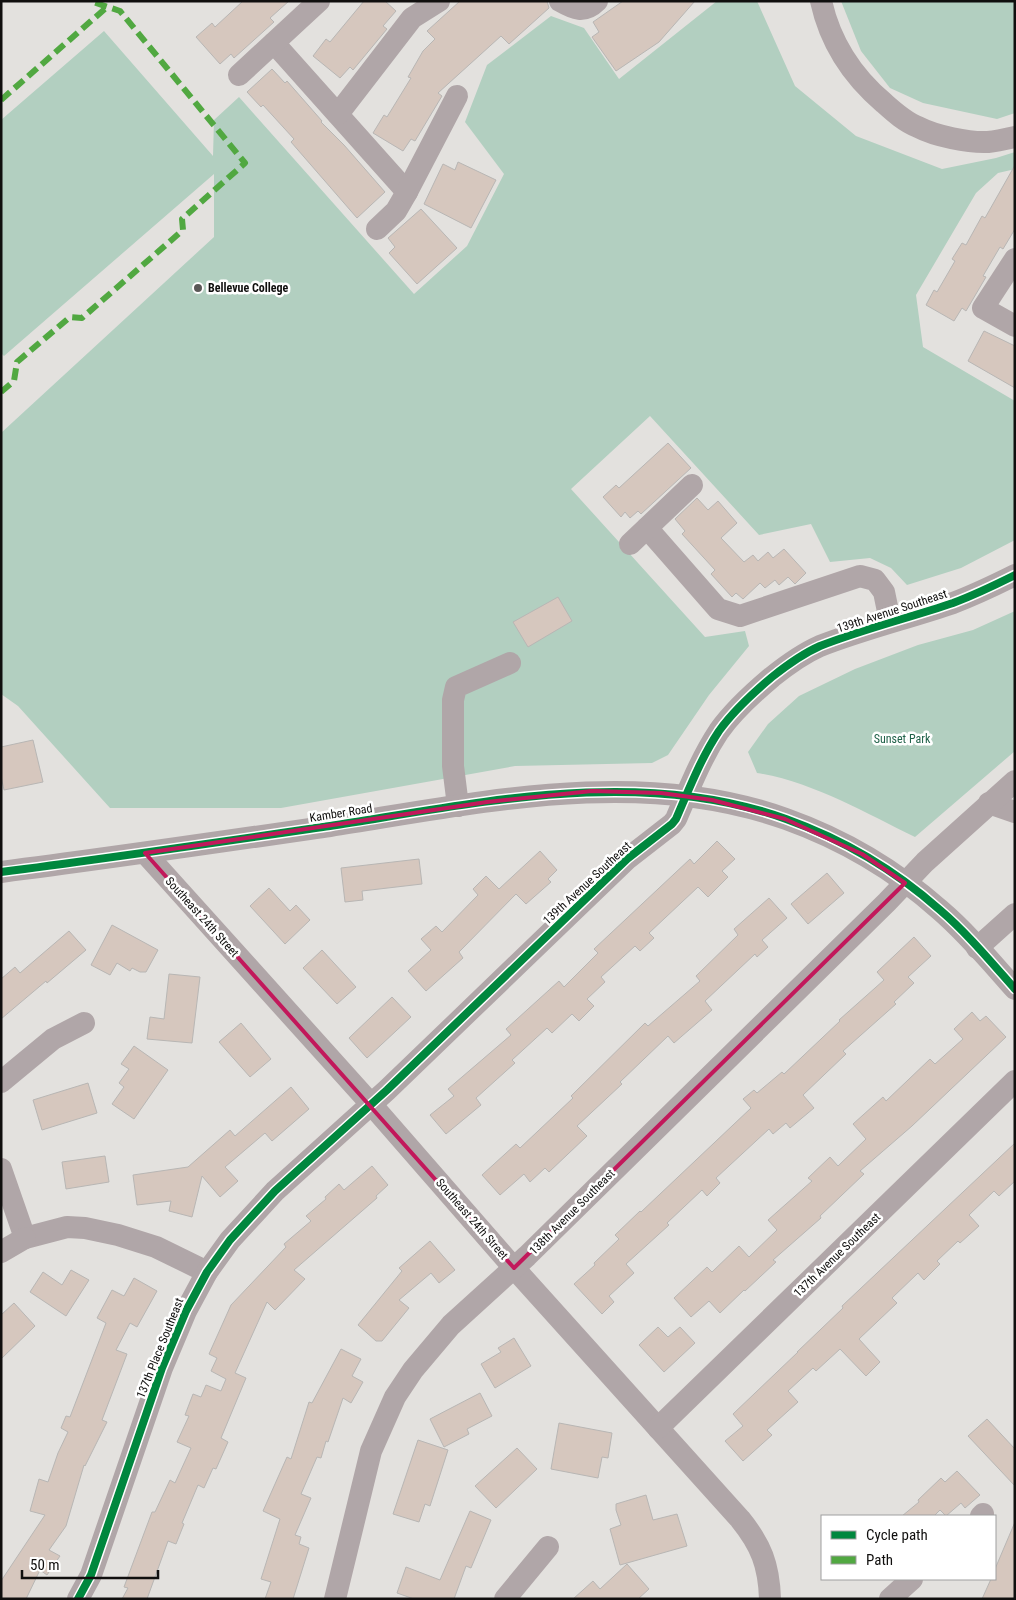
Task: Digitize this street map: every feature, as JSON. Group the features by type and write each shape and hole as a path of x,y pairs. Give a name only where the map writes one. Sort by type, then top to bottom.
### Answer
{"street":[{"path":"239,75 319,1"},
{"path":"338,114 412,18 439,1"},
{"path":"560,1 574,9 590,8 598,1"},
{"path":"821,1 824,17 845,61 859,79 897,115 918,128 953,138 986,142 1015,137"},
{"path":"274,43 407,192"},
{"path":"377,228 396,211 457,96"},
{"path":"1015,259 983,308 1015,326"},
{"path":"630,544 692,484"},
{"path":"648,528 718,610 740,616 860,576 875,580 884,592 890,622"},
{"name":"139th Avenue Southeast","path":"372,1104 627,859 672,824 702,760 720,730 739,707 757,690 794,660 818,647 953,603 1015,575"},
{"path":"458,806 453,766 453,700 456,687 510,663"},
{"name":"138th Avenue Southeast","path":"335,1599 371,1451 395,1397 413,1370 451,1325 514,1268 887,902 925,862 1015,780"},
{"name":"Kamber Road","path":"1,872 146,853 458,806 592,792 686,795 785,818 862,854 942,910 1015,989"},
{"path":"988,803 1015,812"},
{"name":"Southeast 24th Street","path":"146,853 372,1104 514,1268 754,1536 763,1556 770,1599"},
{"path":"977,948 1014,915"},
{"path":"1,1082 54,1039 84,1023"},
{"name":"137th Avenue Southeast","path":"658,1428 1015,1081"},
{"name":"137th Place Southeast","path":"78,1599 90,1575 162,1368 186,1311 207,1272 245,1222 275,1191 372,1104"},
{"path":"1,1169 26,1238"},
{"path":"1,1252 26,1238 67,1227 85,1228 118,1235 156,1247 207,1272"},
{"path":"506,1599 548,1547"},
{"path":"890,1599 911,1580"}],"highlighted area":[{"path":"592,791 661,793 712,800 785,819 862,854 905,883 514,1268 145,853 487,802"}],"green space":[{"path":"717,1 757,1 795,86 856,136 942,169 996,158 1015,152 1015,171 998,173 976,193 916,295 923,347 1015,401 1015,540 961,568 907,585 891,568 870,558 830,562 811,524 759,535 650,416 571,489 705,637 745,631 749,646 709,695 668,755 652,763 515,766 281,808 110,808 18,706 1,694 1,433 214,237 214,174 4,356 1,353 1,120 104,31 213,156 214,120 239,97 414,294 467,246 504,174 465,122 487,65 551,16 584,28 619,79"},
{"path":"841,1 1015,1 1015,113 997,119 923,103 890,88 861,51"},
{"name":"Sunset Park","path":"1015,611 1015,751 915,837 838,799 798,783 757,773 748,752 768,724 799,696 855,669 918,645 973,630"}],"building":[{"path":"243,1 289,1 270,18 274,22 234,58 231,54 220,64 196,37 212,23 215,27"},
{"path":"364,1 385,1 396,11 383,26 387,29 353,70 350,67 340,78 313,56 326,39 330,42"},
{"path":"460,1 547,1 549,8 509,44 501,36 438,93 442,96 415,141 411,139 403,151 373,133 384,115 387,117 411,78 408,77 423,51 435,39 427,31"},
{"path":"623,1 695,1 659,42 616,71 592,37 599,32 593,22"},
{"path":"272,69 285,83 287,81 321,122 385,192 357,218 291,142 294,139 263,105 261,107 247,92"},
{"path":"458,162 496,180 471,228 424,204 443,164 455,170"},
{"path":"1015,165 1015,229 1003,249 1000,247 983,276 986,277 966,311 962,308 954,321 926,305 934,290 937,292 955,261 952,259 962,243 966,245 982,216 985,218"},
{"path":"421,209 457,248 417,284 389,253 395,247 388,238"},
{"path":"984,331 1015,346 1015,388 968,361"},
{"path":"668,443 691,468 641,514 638,511 630,518 625,512 621,517 603,497 616,485 619,488"},
{"path":"697,498 708,510 718,501 737,523 721,538 744,562 753,555 758,561 768,552 773,558 784,549 806,573 795,584 788,577 779,585 775,580 765,588 760,583 743,599 736,593 732,597 711,574 715,570 682,534 685,531 675,519"},
{"path":"558,597 572,621 528,647 513,622"},
{"path":"33,740 43,782 4,790 1,776 1,747"},
{"path":"717,841 735,859 722,871 728,877 708,897 698,887 649,933 654,938 640,951 635,946 601,977 605,982 587,999 594,1006 579,1021 572,1014 552,1033 547,1028 512,1060 515,1063 476,1098 481,1105 446,1134 430,1115 454,1096 448,1089 511,1035 506,1029 559,981 564,987 598,953 594,949 690,859 694,864"},
{"path":"540,851 557,870 548,879 551,882 526,904 516,894 459,952 463,958 426,991 408,971 431,950 421,939 436,926 442,932 478,895 473,889 486,876 499,889"},
{"path":"419,859 422,884 362,891 363,900 345,902 341,868"},
{"path":"827,873 844,893 808,924 791,904"},
{"path":"269,888 290,911 296,905 310,920 285,944 250,906"},
{"path":"769,898 787,918 762,940 768,947 757,957 755,954 705,1001 712,1010 674,1043 668,1036 620,1082 622,1084 577,1126 587,1136 549,1172 545,1168 530,1182 524,1174 500,1195 482,1175 516,1144 520,1148 573,1098 571,1096 645,1023 648,1026 700,981 696,976 738,935 734,929"},
{"path":"112,925 158,950 146,972 140,972 132,968 130,971 117,963 110,975 91,965"},
{"path":"69,931 86,950 1,1019 1,979 15,967 20,973"},
{"path":"914,937 931,956 908,977 914,983 894,1002 896,1004 843,1051 846,1054 803,1095 814,1108 790,1128 786,1123 773,1134 769,1129 716,1178 720,1183 707,1196 702,1190 667,1223 669,1225 626,1264 634,1273 609,1296 614,1302 602,1314 574,1284 619,1239 615,1235 751,1108 743,1099 754,1090 757,1093 782,1072 784,1074 839,1020 884,980 877,972"},
{"path":"322,950 356,987 337,1004 303,968"},
{"path":"169,974 200,977 192,1043 147,1039 150,1017 164,1019"},
{"path":"392,997 411,1017 367,1058 349,1038"},
{"path":"972,1012 980,1021 986,1016 1006,1037 912,1126 860,1171 864,1174 820,1216 821,1218 773,1260 776,1262 745,1291 720,1313 709,1301 691,1317 674,1298 707,1267 712,1272 739,1246 749,1257 777,1230 768,1220 812,1181 808,1178 830,1157 838,1166 866,1139 853,1124 883,1097 886,1101 930,1059 935,1064 963,1039 954,1029"},
{"path":"241,1023 271,1059 250,1077 219,1042"},
{"path":"134,1046 168,1070 134,1119 112,1104 124,1087 119,1083 129,1069 121,1064"},
{"path":"88,1083 97,1113 42,1130 33,1100"},
{"path":"291,1087 309,1109 272,1141 265,1133 225,1167 238,1181 220,1197 202,1176 192,1217 169,1211 171,1201 137,1205 133,1175 188,1167 230,1130 235,1136"},
{"path":"1015,1143 1015,1181 999,1196 994,1191 969,1215 979,1226 960,1243 958,1241 937,1261 940,1264 924,1280 918,1273 892,1298 897,1303 859,1339 880,1362 866,1376 840,1349 816,1371 813,1368 788,1391 798,1402 767,1430 772,1435 743,1461 725,1441 743,1426 733,1414 843,1308 842,1306"},
{"path":"105,1156 109,1182 66,1189 62,1162"},
{"path":"372,1166 388,1185 376,1196 377,1198 294,1270 305,1279 275,1310 267,1302 235,1373 246,1378 221,1438 228,1442 216,1469 213,1468 204,1488 198,1485 182,1523 184,1524 176,1544 168,1541 147,1599 122,1599 128,1588 124,1587 152,1512 155,1512 170,1480 175,1483 191,1448 177,1442 189,1416 185,1415 193,1394 201,1397 206,1385 221,1391 226,1379 211,1371 217,1358 209,1354 231,1305 286,1247 284,1244 311,1221 306,1216 326,1199 325,1197 339,1184 344,1190"},
{"path":"430,1241 455,1270 439,1283 431,1273 399,1300 409,1308 382,1341 376,1341 358,1325 402,1271 399,1268"},
{"path":"71,1270 89,1280 66,1316 30,1292 43,1272 62,1285"},
{"path":"134,1278 157,1291 137,1327 130,1323 116,1350 127,1354 102,1420 107,1422 84,1465 66,1526 49,1550 60,1556 47,1575 40,1570 26,1599 1,1599 1,1581 45,1515 30,1511 39,1479 48,1482 68,1432 61,1428 66,1416 70,1417 106,1323 97,1318 112,1290 124,1296"},
{"path":"14,1303 35,1326 1,1359 1,1315"},
{"path":"658,1327 668,1337 680,1327 695,1343 664,1372 639,1345"},
{"path":"514,1338 531,1366 495,1388 481,1364 501,1352 498,1348"},
{"path":"341,1349 361,1359 352,1376 363,1382 351,1403 343,1398 321,1458 317,1457 301,1494 311,1498 295,1535 301,1537 299,1544 309,1548 293,1599 265,1599 271,1582 261,1579 280,1519 263,1511 287,1457 291,1459 309,1402 312,1403"},
{"path":"480,1393 492,1416 467,1429 469,1434 444,1447 430,1419"},
{"path":"987,1419 1015,1449 1015,1486 968,1436"},
{"path":"559,1423 612,1433 608,1458 602,1457 598,1478 551,1469"},
{"path":"418,1440 448,1450 430,1506 425,1504 419,1522 393,1514"},
{"path":"517,1448 537,1469 496,1508 475,1486"},
{"path":"957,1471 980,1495 965,1508 961,1503 947,1515 940,1510 935,1515 903,1515 919,1502 918,1500 941,1478 945,1482"},
{"path":"646,1495 653,1520 677,1514 687,1546 620,1565 610,1529 621,1525 616,1504"},
{"path":"470,1511 491,1520 471,1568 466,1566 454,1599 414,1599 397,1593 406,1567 440,1580"},
{"path":"1015,1522 1015,1599 982,1599 991,1580 996,1580 996,1567"},
{"path":"627,1564 649,1589 638,1599 573,1599 593,1581 600,1589"}],"marked path":[{"path":"1,392 14,381 17,362 70,317 82,318 183,230 182,219 245,163 120,11 90,1"},
{"path":"1,100 107,7"}],"cycle path":[{"path":"78,1599 91,1575 162,1368 186,1311 207,1272 230,1240 275,1191 387,1090 627,859 672,824 701,763 719,731 744,702 772,677 795,660 820,646 953,603 1015,575"},
{"path":"1,872 124,856 501,800 559,794 617,792 674,794 731,803 786,819 828,836 868,857 905,882 950,919 979,948 1015,989"}],"place":[{"name":"Bellevue College","path":"198,288"}]}
